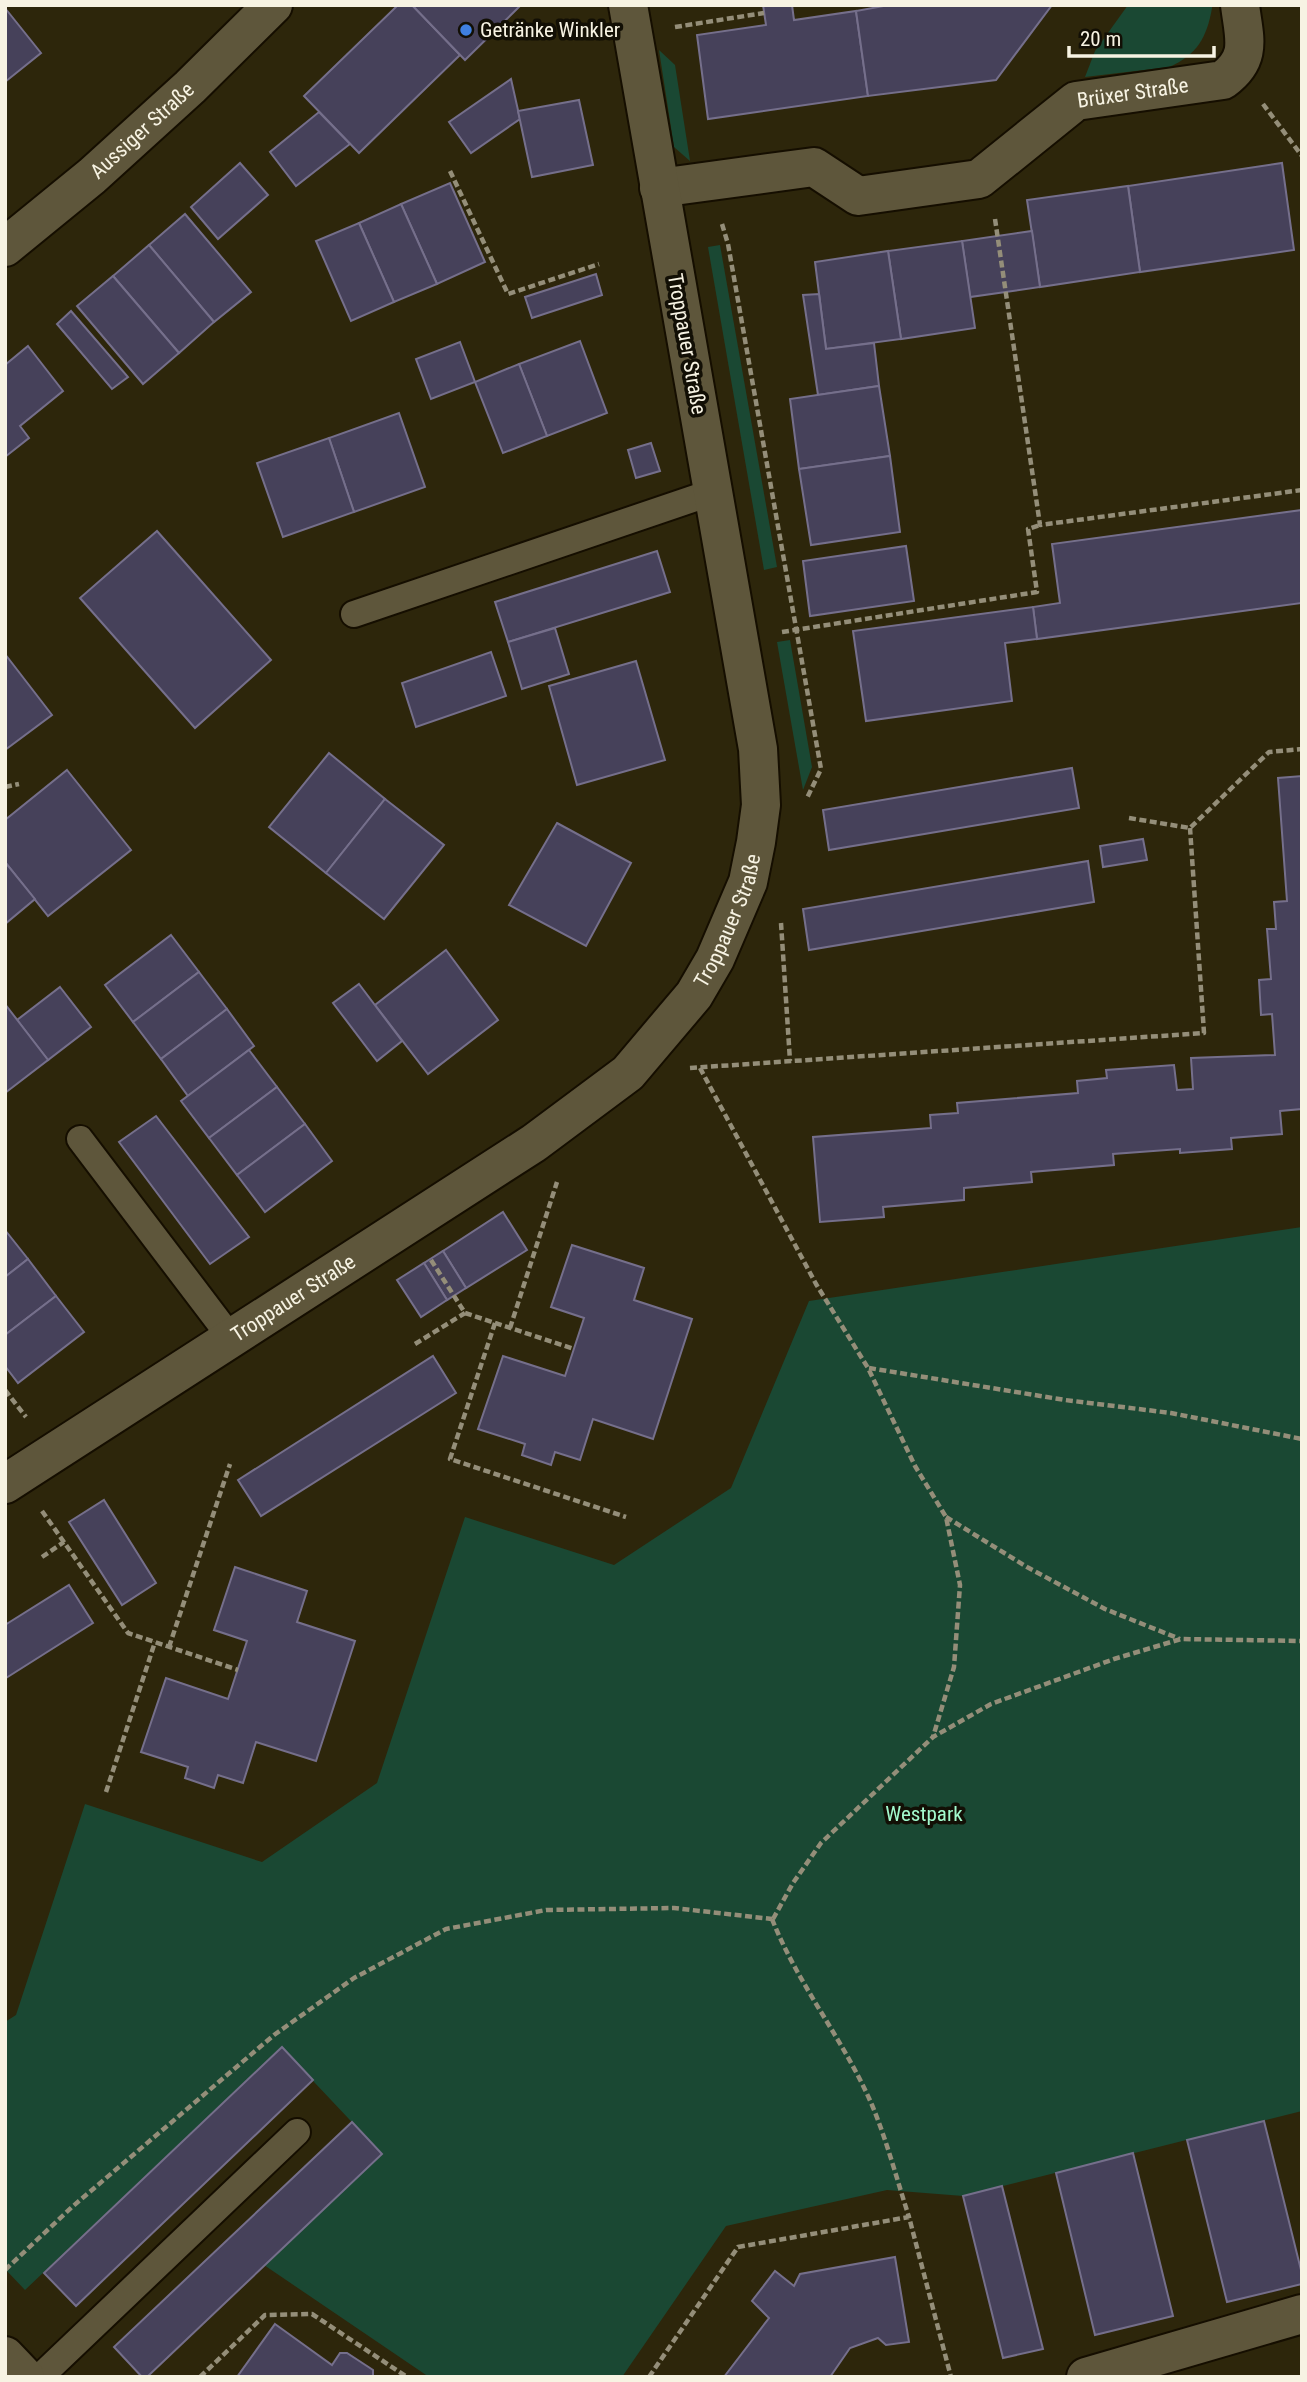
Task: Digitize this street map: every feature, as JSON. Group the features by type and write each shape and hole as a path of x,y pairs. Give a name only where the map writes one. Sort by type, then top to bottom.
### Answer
{"street":[{"name":"Aussiger Straße","path":"5,247 92,176 190,87 273,5"},
{"path":"1237,70 1246,50 1240,5"},
{"name":"Troppauer Straße","path":"11,1480 534,1143 628,1073 694,995 715,959 748,882 757,842 761,805 758,749 631,19"},
{"name":"Brüxer Straße","path":"659,188 814,167 858,196 979,179 1076,101 1223,80 1237,70"},
{"path":"1086,2377 1302,2314"}],"lane":[{"path":"354,614 713,492"},
{"path":"80,1139 230,1338"},
{"path":"20,2371 297,2132"}],"path":[{"path":"631,19 764,13"},
{"path":"1237,70 1302,156"},
{"path":"450,171 508,294 599,264"},
{"path":"988,171 1040,525"},
{"path":"708,182 728,244 821,769 803,805"},
{"path":"832,624 1037,592 1028,529 1040,525 1302,491"},
{"path":"1190,828 1269,752 1302,749"},
{"path":"5,787 19,784"},
{"path":"1129,818 1190,828"},
{"path":"628,1073 1204,1033 1190,828"},
{"path":"780,916 790,1062"},
{"path":"700,1068 816,1284 868,1368 915,1466 946,1517 960,1585 954,1667 933,1737"},
{"path":"510,1328 561,1171"},
{"path":"408,1224 465,1313 574,1349"},
{"path":"415,1344 465,1313"},
{"path":"495,1323 450,1460 626,1517"},
{"path":"868,1368 1065,1400 1171,1413 1302,1439"},
{"path":"169,1647 230,1464"},
{"path":"11,1480 64,1542 128,1633 238,1670"},
{"path":"946,1517 1027,1567 1105,1609 1181,1639"},
{"path":"43,1557 64,1542"},
{"path":"772,1919 821,1843 933,1737 992,1704 1114,1659 1181,1639 1302,1641"},
{"path":"106,1792 156,1642"},
{"path":"5,2270 72,2207 274,2035 354,1978 446,1929 546,1910 674,1908 772,1919"},
{"path":"772,1919 783,1947 872,2105 909,2217 951,2377"},
{"path":"649,2377 738,2247 909,2217"},
{"path":"200,2377 265,2315 312,2314 408,2377"}],"green space":[{"path":"1128,5 1212,5 1212,8 1204,36 1194,51 1179,62 1169,67 1085,77 1095,51"},
{"path":"659,50 675,65 690,161 674,147"},
{"path":"720,245 777,567 764,570 708,247"},
{"path":"790,640 812,767 803,790 777,642"},
{"name":"Westpark","path":"1302,1227 1302,2111 963,2196 887,2190 726,2226 622,2377 429,2377 264,2265 382,2154 281,2047 25,2290 5,2269 5,2022 16,2015 85,1804 262,1862 377,1783 465,1517 614,1565 731,1488 809,1301"}],"building":[{"path":"398,5 412,5 460,55 359,153 304,96"},
{"name":"Getränke Winkler","path":"412,5 521,5 465,60"},
{"path":"763,5 792,5 794,20 856,11 868,96 708,119 697,35 766,25"},
{"path":"889,5 1052,5 996,80 868,96 856,11"},
{"path":"5,8 41,53 5,82"},
{"path":"511,79 520,119 471,153 449,122"},
{"path":"579,100 593,165 532,177 518,111"},
{"path":"319,112 350,144 296,186 270,152"},
{"path":"240,163 268,195 218,239 191,207"},
{"path":"1282,163 1294,250 1140,272 1128,186"},
{"path":"450,183 485,262 437,284 401,204"},
{"path":"1128,186 1140,272 1040,287 1027,200"},
{"path":"401,204 437,284 394,302 359,223"},
{"path":"185,214 251,292 214,322 149,245"},
{"path":"359,223 394,302 351,321 316,241"},
{"path":"1032,231 1040,287 970,297 962,241"},
{"path":"962,241 975,328 901,339 888,251"},
{"path":"149,245 214,322 179,353 113,276"},
{"path":"888,251 901,339 826,349 815,262"},
{"path":"596,274 602,295 532,318 525,297"},
{"path":"113,276 179,353 143,384 77,306"},
{"path":"819,294 826,349 874,343 879,386 818,395 803,295"},
{"path":"71,311 128,377 112,389 57,324"},
{"path":"580,341 607,413 547,436 519,364"},
{"path":"460,342 475,382 431,399 416,359"},
{"path":"28,346 63,391 20,426 29,438 5,457 5,365"},
{"path":"519,364 547,436 503,453 475,382"},
{"path":"879,386 890,456 799,469 790,399"},
{"path":"399,413 425,487 354,512 329,438"},
{"path":"329,438 354,512 283,537 257,463"},
{"path":"651,443 660,471 636,478 628,450"},
{"path":"890,456 900,532 811,545 799,469"},
{"path":"1302,510 1302,603 1037,639 1033,607 1060,603 1052,544"},
{"path":"157,531 271,660 195,728 80,598"},
{"path":"906,546 914,601 810,616 803,561"},
{"path":"657,551 670,592 508,642 495,602"},
{"path":"1033,607 1037,639 1005,643 1012,701 866,721 853,631"},
{"path":"555,628 569,674 522,689 508,642"},
{"path":"491,652 506,696 416,727 402,683"},
{"path":"5,654 52,715 5,750"},
{"path":"636,661 665,760 577,785 549,686"},
{"path":"329,753 385,799 326,873 269,827"},
{"path":"1072,768 1079,808 829,850 823,810"},
{"path":"67,770 131,850 48,916 5,862 5,820"},
{"path":"1302,776 1302,1109 1280,1111 1282,1134 1231,1138 1232,1149 1180,1153 1180,1149 1113,1154 1114,1165 1031,1172 1032,1182 964,1188 964,1200 883,1207 884,1217 820,1222 813,1137 931,1128 930,1115 958,1113 957,1103 1078,1093 1077,1081 1107,1078 1106,1070 1174,1065 1177,1090 1193,1089 1191,1058 1275,1055 1272,1014 1261,1015 1259,980 1271,979 1267,929 1276,929 1274,902 1287,901 1278,778"},
{"path":"385,799 444,845 384,919 326,873"},
{"path":"557,823 631,863 586,946 509,905"},
{"path":"1143,839 1147,860 1103,867 1100,846"},
{"path":"1088,861 1094,902 809,950 803,909"},
{"path":"5,862 35,899 5,924"},
{"path":"171,935 199,972 133,1022 105,985"},
{"path":"446,950 498,1020 428,1074 375,1005"},
{"path":"199,972 227,1009 161,1059 133,1022"},
{"path":"359,984 402,1041 377,1061 333,1003"},
{"path":"60,987 91,1027 48,1060 17,1020"},
{"path":"5,1004 48,1060 5,1093"},
{"path":"227,1009 254,1046 188,1096 161,1059"},
{"path":"249,1050 277,1087 209,1138 181,1101"},
{"path":"277,1087 305,1124 237,1175 209,1138"},
{"path":"156,1116 249,1237 210,1264 119,1142"},
{"path":"305,1124 332,1161 265,1212 237,1175"},
{"path":"503,1212 527,1250 466,1288 443,1251"},
{"path":"5,1230 28,1259 5,1277"},
{"path":"572,1245 644,1268 634,1300 692,1319 653,1439 593,1419 580,1460 555,1452 551,1465 522,1455 525,1444 478,1429 503,1356 565,1376 584,1318 551,1307"},
{"path":"443,1251 466,1288 447,1300 424,1263"},
{"path":"28,1259 56,1296 5,1335 5,1277"},
{"path":"424,1263 447,1300 421,1317 397,1280"},
{"path":"56,1296 84,1332 18,1383 5,1366 5,1335"},
{"path":"433,1356 456,1393 261,1516 238,1480"},
{"path":"104,1500 156,1583 122,1605 69,1522"},
{"path":"235,1567 307,1591 297,1622 355,1641 316,1761 256,1742 243,1783 218,1775 214,1788 185,1778 188,1767 141,1752 166,1678 228,1699 247,1641 214,1630"},
{"path":"69,1585 93,1623 6,1678 5,1625"},
{"path":"282,2047 313,2080 76,2306 44,2273"},
{"path":"1264,2121 1302,2274 1302,2284 1227,2302 1187,2140"},
{"path":"352,2122 382,2154 147,2377 142,2377 114,2347"},
{"path":"1133,2153 1173,2316 1095,2335 1056,2173"},
{"path":"1002,2186 1043,2349 1003,2358 963,2196"},
{"path":"895,2257 909,2342 886,2345 878,2338 850,2348 830,2377 724,2377 769,2318 752,2301 775,2271 794,2286 800,2274"},
{"path":"275,2324 332,2365 340,2353 347,2353 373,2370 373,2377 237,2377"}],"place":[{"name":"Getränke Winkler","path":"466,30"}]}
